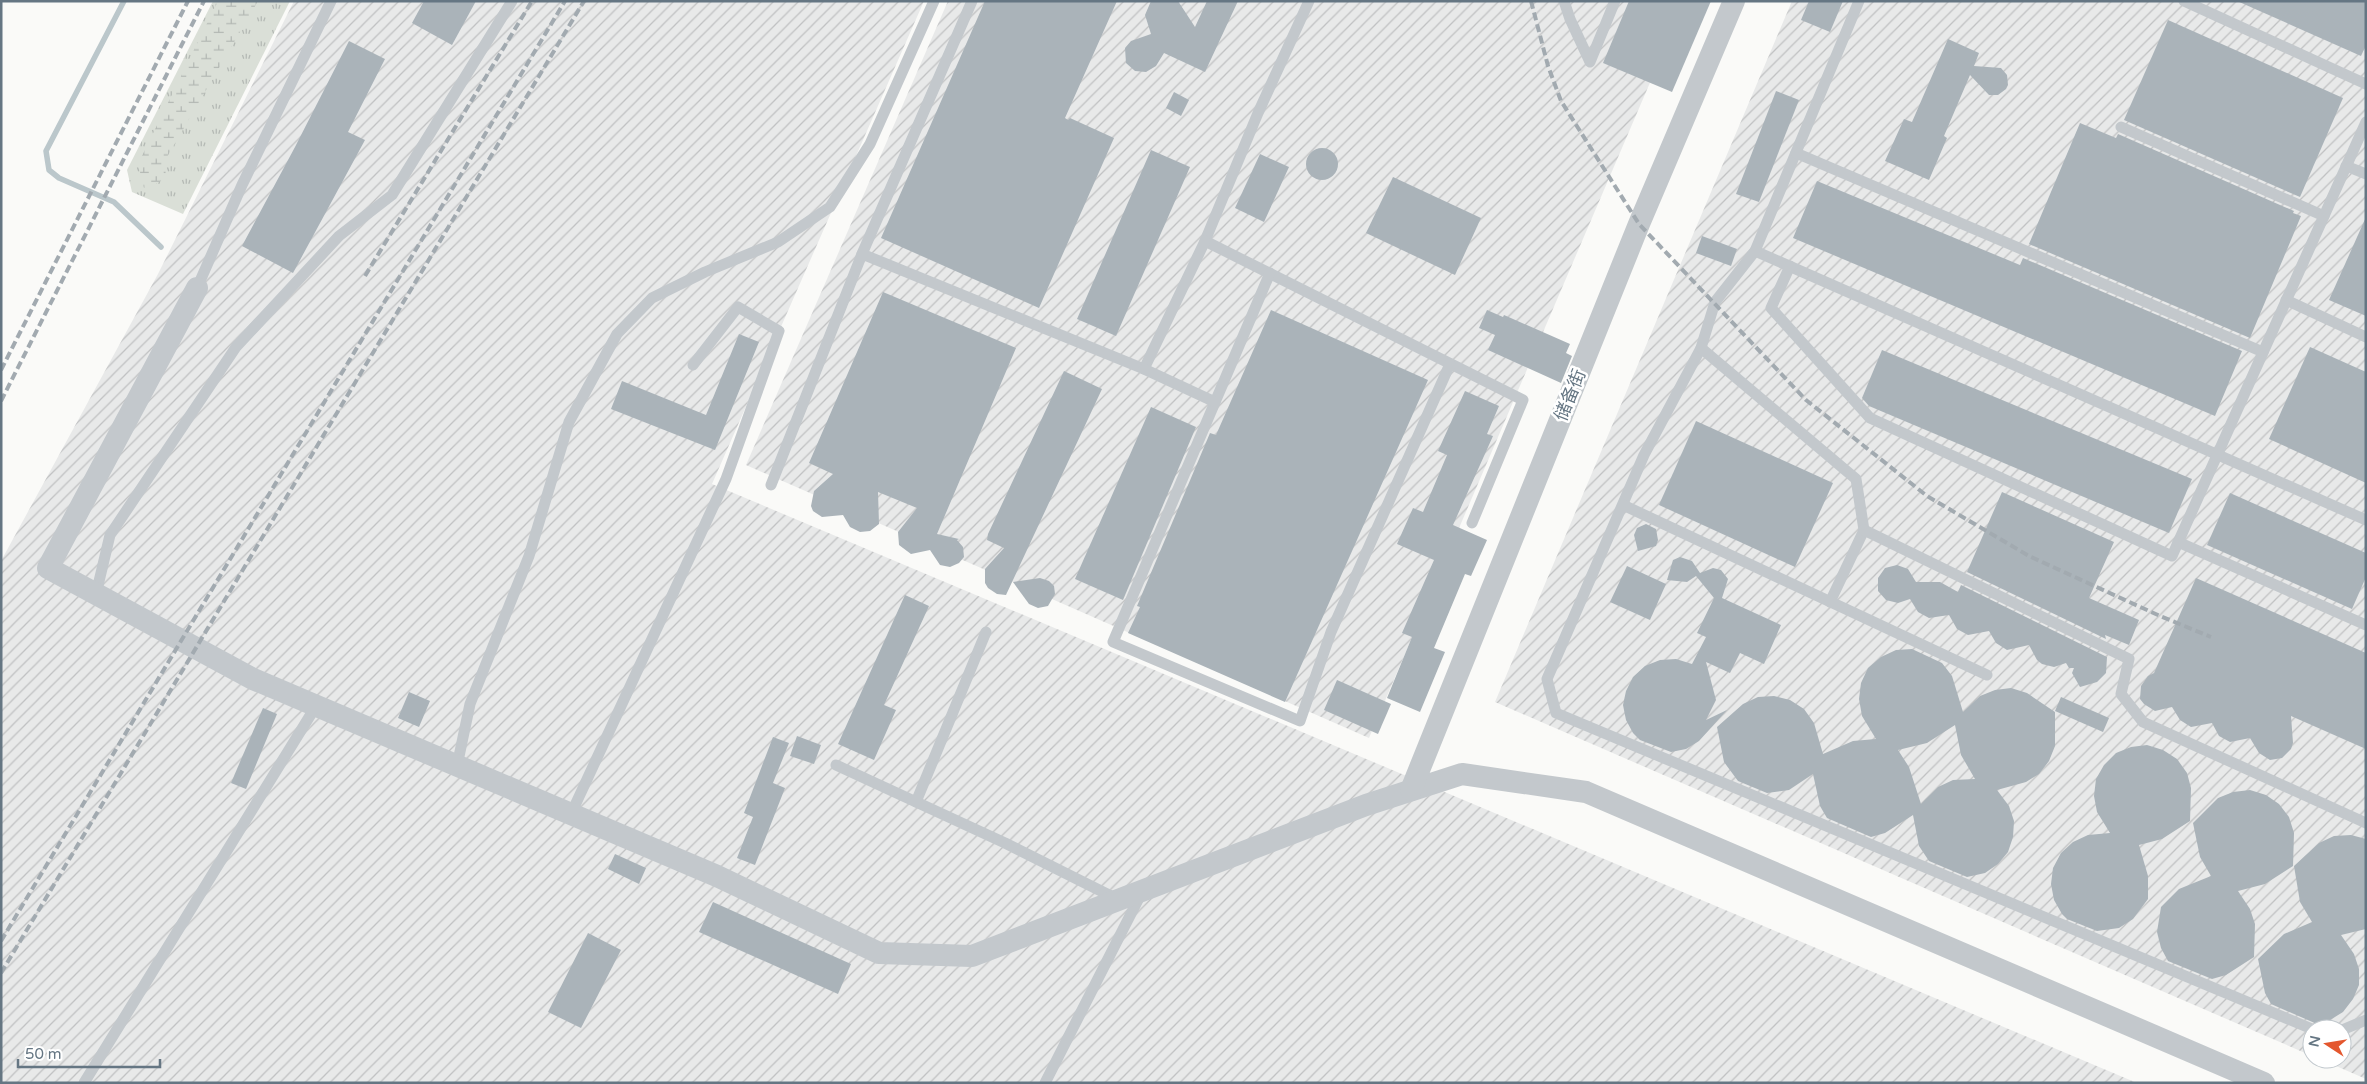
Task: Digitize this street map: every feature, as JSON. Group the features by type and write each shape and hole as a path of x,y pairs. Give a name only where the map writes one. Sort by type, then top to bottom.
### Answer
{"street":[{"name":"储备街","path":"1411,790 1639,224 1734,1"},
{"path":"197,288 48,568 252,679 717,876 879,953 972,956 1357,808 1462,774 1586,792 2264,1083"}],"lane":[{"path":"197,288 242,185 331,1"},
{"path":"96,594 110,535 236,346 339,236 392,195 512,1"},
{"path":"457,766 470,704 530,556 569,422 616,334 652,298 705,272 778,242 830,207 870,144 934,1"},
{"path":"771,485 862,254 972,1"},
{"path":"1144,369 1205,241 1258,113 1309,1"},
{"path":"1564,1 1570,19 1590,62 1615,1"},
{"path":"1859,1 1756,251 1715,302 1701,348 1644,455 1547,679 1556,714 2302,1025"},
{"path":"2184,1 2366,84"},
{"path":"1790,266 1771,308 1870,418 2172,556 2366,122"},
{"path":"2121,127 2324,216"},
{"path":"1796,153 2263,352"},
{"path":"2346,166 2366,174"},
{"path":"1205,241 1523,400 1472,523"},
{"path":"1756,251 2366,520"},
{"path":"862,254 1144,369 1215,402"},
{"path":"1270,273 1113,642 1300,720 1332,632 1450,364"},
{"path":"2286,300 2366,337"},
{"path":"571,814 726,479 779,331 738,307 693,365"},
{"path":"1701,348 1856,480 1864,530 1830,602"},
{"path":"1623,505 1987,675"},
{"path":"1864,530 2129,659 2121,694 2143,722 2366,823"},
{"path":"2178,542 2366,625"},
{"path":"916,802 986,632"},
{"path":"84,1083 316,706"},
{"path":"836,765 1004,843 1118,900"},
{"path":"1045,1083 1143,891"},
{"path":"2352,1026 2366,1020"}],"shaded area":[{"path":"294,1 924,1 712,484 2137,1083 1,1083 1,561 158,274"},
{"path":"948,1 1685,1 1369,738 746,465"},
{"path":"1792,1 2366,1 2366,1079 2343,1069 2352,1069 2352,1019 2302,1019 2302,1052 1495,702"}],"green space":[{"path":"213,1 290,1 183,214 132,192 127,170"},
{"path":"218,1 258,1 167,157 165,178 153,186 144,188 138,164"}],"building":[{"path":"424,1 476,1 452,45 412,23"},
{"path":"985,1 1117,1 1065,118 1068,120 1070,118 1114,138 1039,308 881,238"},
{"path":"1151,1 1178,1 1195,27 1207,1 1238,1 1205,72 1164,53 1156,66 1146,72 1135,71 1126,63 1125,48 1131,41 1151,34 1145,15"},
{"path":"1629,1 1711,1 1672,92 1603,63"},
{"path":"1809,1 1843,1 1830,32 1801,20"},
{"path":"2237,1 2366,1 2366,45 2361,56"},
{"path":"2168,20 2343,98 2300,197 2124,120"},
{"path":"1948,39 1979,53 1974,66 2001,68 2007,75 2008,85 1998,95 1989,95 1970,75 1944,136 1947,138 1929,180 1885,161 1904,119 1912,122"},
{"path":"349,41 385,59 348,132 365,140 293,273 242,246"},
{"path":"1776,91 1799,100 1759,202 1736,194"},
{"path":"1174,92 1189,100 1181,116 1166,108"},
{"path":"2080,123 2116,138 2118,134 2294,211 2293,213 2301,216 2250,338 2029,244"},
{"path":"1322,148 1334,152 1338,164 1334,176 1322,180 1310,176 1306,164 1310,152"},
{"path":"1151,150 1190,167 1116,336 1077,319"},
{"path":"1260,154 1289,167 1264,222 1235,208"},
{"path":"1393,177 1481,218 1455,275 1366,233"},
{"path":"1817,181 2020,265 2023,258 2242,351 2215,416 1793,238"},
{"path":"2366,217 2366,316 2329,300"},
{"path":"1702,236 1737,249 1731,266 1696,253"},
{"path":"883,292 1016,348 937,534 959,539 957,540 963,547 964,557 959,563 950,567 940,565 930,550 911,554 899,545 898,532 917,508 878,492 879,524 870,531 860,532 850,527 843,515 822,517 813,511 811,506 814,491 833,474 809,463"},
{"path":"1271,310 1428,380 1285,702 1128,633 1140,607 1137,606 1210,433 1216,435"},
{"path":"1487,310 1503,317 1504,315 1570,344 1566,353 1572,356 1561,383 1488,350 1495,335 1479,328"},
{"path":"739,334 759,342 715,450 611,409 622,381 706,415"},
{"path":"2310,347 2366,372 2366,483 2269,439"},
{"path":"1882,350 2192,479 2169,533 1869,406 1862,398"},
{"path":"1064,371 1102,389 1006,595 997,594 988,588 985,583 985,569 1004,548 987,540 988,534"},
{"path":"1465,391 1499,406 1487,434 1493,436 1453,525 1487,540 1471,576 1465,574 1434,648 1445,652 1420,712 1387,698 1412,637 1402,633 1434,560 1397,544 1413,508 1423,512 1447,455 1438,451"},
{"path":"1151,407 1196,427 1123,600 1075,579"},
{"path":"1696,421 1833,483 1795,567 1659,505"},
{"path":"2002,492 2114,542 2089,598 2139,620 2129,645 2105,635 2106,639 1967,572"},
{"path":"2230,493 2366,553 2366,577 2352,609 2207,545"},
{"path":"1646,524 1656,529 1658,540 1656,546 1638,551 1634,535 1637,528"},
{"path":"1680,557 1692,561 1700,573 1713,568 1721,570 1728,579 1722,598 1781,625 1764,664 1740,653 1730,673 1706,662 1716,700 1706,720 1727,710 1699,741 1686,749 1671,752 1640,740 1633,733 1626,720 1623,705 1626,691 1633,677 1645,666 1660,660 1676,659 1692,664 1706,637 1697,633 1714,598 1696,576 1687,582 1667,580 1673,560"},
{"path":"1897,565 1908,569 1916,582 1940,582 1958,592 1961,585 2107,657 2106,673 2097,682 2080,687 2072,673 2074,668 2069,668 2066,663 2054,667 2042,664 2037,660 2029,645 2007,650 1996,643 1989,631 1968,635 1957,629 1949,615 1929,618 1918,612 1910,599 1898,603 1886,600 1878,591 1878,578 1885,568"},
{"path":"1627,566 1666,584 1650,620 1610,602"},
{"path":"1040,578 1049,581 1054,586 1055,594 1048,606 1038,608 1029,604 1013,582"},
{"path":"2196,578 2366,653 2366,749 2291,716 2293,743 2291,749 2282,758 2270,760 2259,753 2250,738 2230,742 2219,736 2212,723 2191,727 2180,720 2172,707 2155,711 2144,704 2140,699 2141,686 2148,676 2154,673"},
{"path":"905,595 929,606 884,705 896,710 874,760 838,744"},
{"path":"1912,649 1942,663 1952,676 1963,712 1980,696 1995,690 2011,688 2027,693 2055,712 2055,746 2049,761 2039,774 2026,782 1997,790 2009,806 2014,821 2013,837 2008,852 1998,864 1985,873 1967,877 1929,861 1919,846 1913,815 1885,833 1871,837 1827,818 1820,806 1813,774 1789,790 1767,793 1738,781 1724,762 1717,727 1743,704 1758,697 1774,696 1790,700 1804,709 1814,723 1823,754 1853,741 1876,739 1862,716 1859,699 1861,683 1868,668 1881,657 1896,650","holes":["1955,725 1961,755 1975,779 1953,780 1938,787 1921,804 1909,767 1898,750 1927,743"]},
{"path":"1337,680 1391,704 1378,734 1324,710"},
{"path":"409,692 430,701 419,727 398,718"},
{"path":"2061,697 2109,718 2103,732 2055,711"},
{"path":"263,708 277,714 246,789 231,783"},
{"path":"797,736 821,745 814,764 790,756"},
{"path":"773,737 789,743 773,783 785,788 755,865 737,858 753,817 744,813"},
{"path":"2147,745 2163,750 2177,759 2187,773 2191,788 2190,821 2162,839 2139,845 2148,876 2148,899 2133,919 2119,928 2097,931 2067,919 2062,914 2054,900 2051,884 2053,868 2061,853 2073,842 2088,835 2110,833 2097,812 2094,796 2096,779 2104,765 2116,753 2131,747"},
{"path":"2250,790 2266,795 2279,804 2289,817 2294,833 2293,866 2265,884 2238,891 2250,909 2255,924 2254,957 2226,975 2212,979 2168,961 2161,948 2157,932 2161,907 2179,889 2211,876 2200,857 2193,823 2218,798 2233,792"},
{"path":"2351,835 2366,839 2366,929 2341,935 2354,954 2359,969 2359,985 2353,999 2343,1012 2332,1019 2306,1019 2271,1004 2265,993 2258,959 2284,934 2312,922 2300,902 2294,866 2319,843 2334,836"},
{"path":"615,854 646,868 639,884 608,869"},
{"path":"713,902 851,964 838,994 699,932"},
{"path":"588,933 621,950 581,1028 548,1012"}],"waterway":[{"path":"124,1 46,151 49,170 59,178 114,202 161,247"}],"railway":[{"path":"1,370 188,1"},
{"path":"1,401 204,1"},
{"path":"365,276 532,1"},
{"path":"1,941 565,1"},
{"path":"1,973 584,1"},
{"path":"1531,1 1548,66 1561,101 1639,224 1806,400 1927,496 2029,556 2160,616 2211,637"}]}
